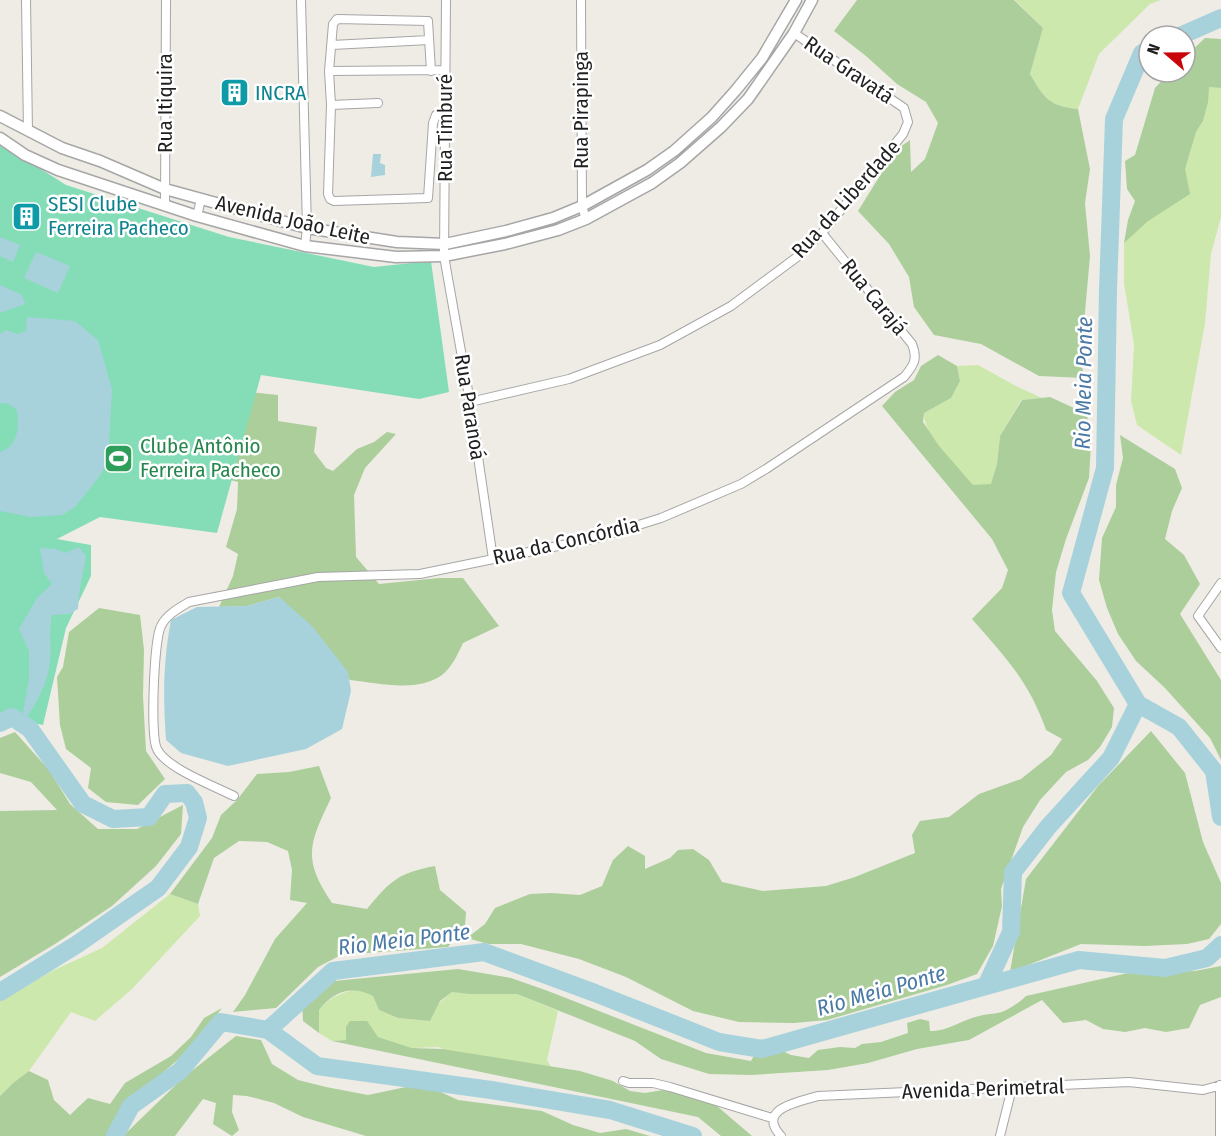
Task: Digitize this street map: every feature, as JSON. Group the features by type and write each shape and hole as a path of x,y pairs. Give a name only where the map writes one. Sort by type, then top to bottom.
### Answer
{"street":[{"path":"26,0 28,131"},
{"name":"Rua Itiquira","path":"165,0 165,206"},
{"path":"302,0 307,228 305,246"},
{"name":"Rua Timburé","path":"444,256 446,0"},
{"name":"Rua Pirapinga","path":"581,0 582,206 586,219"},
{"name":"Avenida João Leite","path":"0,116 62,148 100,161 165,189 307,228 397,242 445,244 553,218 582,206 647,170 674,151 712,117 762,58 796,0"},
{"name":"Avenida João Leite","path":"0,138 26,155 58,170 197,216 305,246 396,256 444,256 505,244 558,230 586,219 652,183 680,163 721,127 748,99 794,33 812,0"},
{"path":"431,71 429,22 426,20 337,19 333,24 329,71 331,105 328,194 330,199 334,201 426,199 429,195 433,123 436,115 445,116"},
{"name":"Rua Gravatá","path":"794,33 904,108"},
{"path":"332,45 429,40"},
{"path":"329,71 445,70"},
{"path":"331,105 378,103"},
{"name":"Rua da Liberdade","path":"470,402 570,379 660,345 731,306 797,257 822,232 903,134 908,122 904,108"},
{"path":"431,165 439,155 445,155"},
{"path":"197,216 201,199"},
{"name":"Rua Carajá","path":"822,232 912,344 916,353 915,365"},
{"name":"Rua Paranoá","path":"444,256 470,402 493,559"},
{"name":"Rua da Concórdia","path":"234,796 170,763 157,749 154,733 156,653 161,626 173,612 189,602 318,577 420,574 597,538 682,510 741,484 766,469 904,377 915,365"},
{"path":"1221,583 1198,616 1221,648"},
{"path":"623,1081 653,1083 670,1087 772,1118 773,1126 781,1136"},
{"name":"Avenida Perimetral","path":"772,1118 775,1113 793,1103 818,1096 1129,1082 1203,1090 1220,1085"},
{"path":"1220,1085 1220,1136"},
{"path":"1000,1136 1012,1088"}],"green space":[{"path":"857,0 1014,0 1043,28 1030,74 1048,99 1060,106 1078,109 1090,169 1085,203 1090,256 1081,357 1084,378 1039,376 981,344 934,335 914,307 909,277 889,244 858,211 896,150 910,140 911,172 925,159 938,123 926,102 897,84 834,31"},
{"path":"1015,0 1161,0 1150,4 1099,54 1078,109 1060,106 1048,99 1030,74 1043,28"},
{"path":"1205,38 1221,39 1221,88 1209,87 1203,121 1196,132 1185,169 1190,194 1148,221 1124,243 1128,220 1135,201 1127,189 1125,161 1135,155 1155,88 1159,84 1197,84 1197,46"},
{"path":"1209,87 1221,88 1221,217 1211,254 1205,323 1181,455 1137,425 1131,401 1134,345 1124,283 1124,243 1203,121"},
{"name":"Clube Antônio Ferreira Pacheco","path":"0,143 66,185 229,237 374,267 431,261 449,392 419,399 261,375 217,533 100,517 57,539 91,545 91,576 66,628 43,725 0,717"},
{"path":"938,355 957,366 960,381 951,398 924,413 923,422 939,446 973,485 991,484 997,464 1000,436 1022,400 1050,397 1087,414 1091,443 1089,478 1056,572 1052,610 1055,631 1097,681 1114,708 1112,727 1100,747 1088,760 1066,772 1040,800 1023,827 1001,889 1002,906 993,946 977,974 827,1020 794,1023 739,1022 693,1011 626,977 579,959 521,944 488,944 467,938 485,924 495,908 530,894 580,895 602,886 613,860 628,846 645,856 645,869 670,858 678,850 693,849 709,860 722,882 763,891 826,886 855,877 915,853 912,835 920,821 949,817 979,794 1021,779 1051,755 1062,739 1046,730 1024,683 972,619 1002,588 1008,570 992,539 882,406 895,392 914,380 921,366"},
{"path":"978,365 1042,398 1021,400 1000,436 997,464 991,485 973,485 935,441 925,422 924,413 951,398 960,381 957,366"},
{"path":"127,379 278,395 278,421 317,427 314,452 326,468 333,471 357,449 374,442 387,432 396,434 365,468 354,495 356,557 379,584 463,578 499,626 463,643 446,672 432,681 397,685 350,680 279,597 247,606 219,607 233,576 238,554 226,547 237,509 238,482 205,473"},
{"path":"1120,435 1175,469 1182,488 1172,511 1165,539 1184,555 1200,584 1180,614 1221,680 1221,760 1210,738 1165,688 1136,661 1118,634 1107,608 1099,580 1102,538 1116,507 1116,485 1123,458"},
{"path":"99,608 140,615 144,650 143,696 146,751 165,779 138,805 106,802 88,788 91,768 66,749 60,725 57,677 63,667 69,632"},
{"path":"1151,731 1185,773 1203,842 1221,883 1221,924 1209,939 1187,944 1145,946 1081,944 1010,972 1026,879 1098,786"},
{"path":"15,732 49,770 70,804 98,829 137,829 183,805 181,834 156,866 112,906 0,977 0,811 57,810 31,782 0,773 0,738"},
{"path":"319,766 331,798 314,840 313,863 322,888 332,903 367,909 382,891 403,875 435,866 440,890 466,912 465,926 448,947 341,955 318,967 276,1008 233,1012 245,995 275,939 307,903 290,900 292,870 288,851 267,842 239,841 214,858 198,904 170,894 212,838 221,815 237,800 257,774 289,772"},
{"path":"170,894 198,904 200,916 132,989 95,1021 71,1012 29,1071 0,1096 0,1001 52,971 102,948"},
{"path":"1221,966 1221,997 1200,1005 1189,1028 1166,1032 1145,1028 1125,1032 1103,1029 1086,1020 1063,1023 1042,1000 969,1040 917,1049 868,1063 828,1070 751,1075 709,1074 661,1059 635,1041 517,994 452,992 440,1001 430,1021 398,1018 379,1010 373,996 351,991 337,994 319,1010 319,1033 303,1021 302,999 320,991 334,981 458,969 511,978 706,1053 751,1061 755,1054 772,1046 791,1055 809,1058 818,1050 840,1047 855,1048 862,1044 881,1042 908,1033 907,1023 920,1019 929,1021 930,1031 936,1031 982,1015 1002,1012 1026,996 1128,973 1195,971"},
{"path":"360,989 373,996 379,1010 398,1018 430,1021 438,1004 452,992 517,994 558,1011 547,1060 551,1067 483,1057 438,1047 412,1048 378,1037 372,1030 346,1027 346,1040 332,1041 319,1033 319,1010 323,1005 337,995"},
{"path":"222,1008 190,1049 132,1097 110,1136 0,1136 0,1096 29,1071 48,1080 54,1100 70,1115 88,1098 110,1104 125,1083 171,1056 191,1037 204,1018"},
{"path":"350,1021 367,1021 378,1037 412,1048 442,1049 580,1071 613,1081 630,1091 645,1093 663,1090 711,1101 752,1136 721,1136 698,1117 332,1041 346,1040 346,1027"},
{"path":"236,1036 261,1040 272,1064 298,1080 326,1087 368,1095 406,1087 432,1088 458,1100 542,1111 573,1125 600,1133 626,1129 650,1136 366,1136 303,1117 274,1103 233,1095 232,1112 239,1130 232,1136 213,1124 216,1103 203,1099 175,1136 123,1136 184,1077"}],"water":[{"path":"373,154 381,154 380,163 385,165 385,175 371,177"},
{"path":"0,237 20,245 13,262 0,256"},
{"path":"36,252 70,266 58,293 24,278"},
{"path":"0,285 22,295 25,304 0,313"},
{"path":"27,317 75,321 98,340 112,389 108,460 99,477 75,507 62,515 31,517 0,511 0,452 11,445 14,440 18,422 17,410 9,404 0,403 0,334 6,330 17,334 26,331"},
{"path":"79,547 86,556 78,609 69,614 52,615 48,673 27,717 23,713 29,678 29,651 19,629 37,598 52,584 44,573 40,548 56,549 66,553"},
{"path":"279,597 312,626 348,672 351,691 342,729 306,749 228,766 181,753 166,740 164,680 171,620 197,607 247,606"}],"waterway":[{"name":"Rio Meia Ponte","path":"1197,29 1221,18"},
{"name":"Rio Meia Ponte","path":"268,1030 333,971 484,952 719,1042 762,1049 986,986 1011,932 1013,872 1048,827 1111,758 1138,704 1071,593 1105,468 1114,119 1137,65"},
{"name":"Rio Meia Ponte","path":"1138,704 1179,727 1214,771 1221,817"},
{"path":"0,723 12,717 30,729 83,804 113,819 149,817 165,794 187,793 194,802 198,818 189,847 158,888 76,945 0,992"},
{"name":"Rio Meia Ponte","path":"986,986 1079,960 1165,968 1207,958 1221,945"},
{"name":"Rio Meia Ponte","path":"115,1136 131,1106 180,1071 221,1022 268,1030 317,1066 491,1090 610,1110 693,1136"}],"place":[{"name":"INCRA","path":"234,93"},
{"name":"SESI Clube Ferreira Pacheco","path":"27,216"},
{"name":"Clube Antônio Ferreira Pacheco","path":"119,458"}]}
